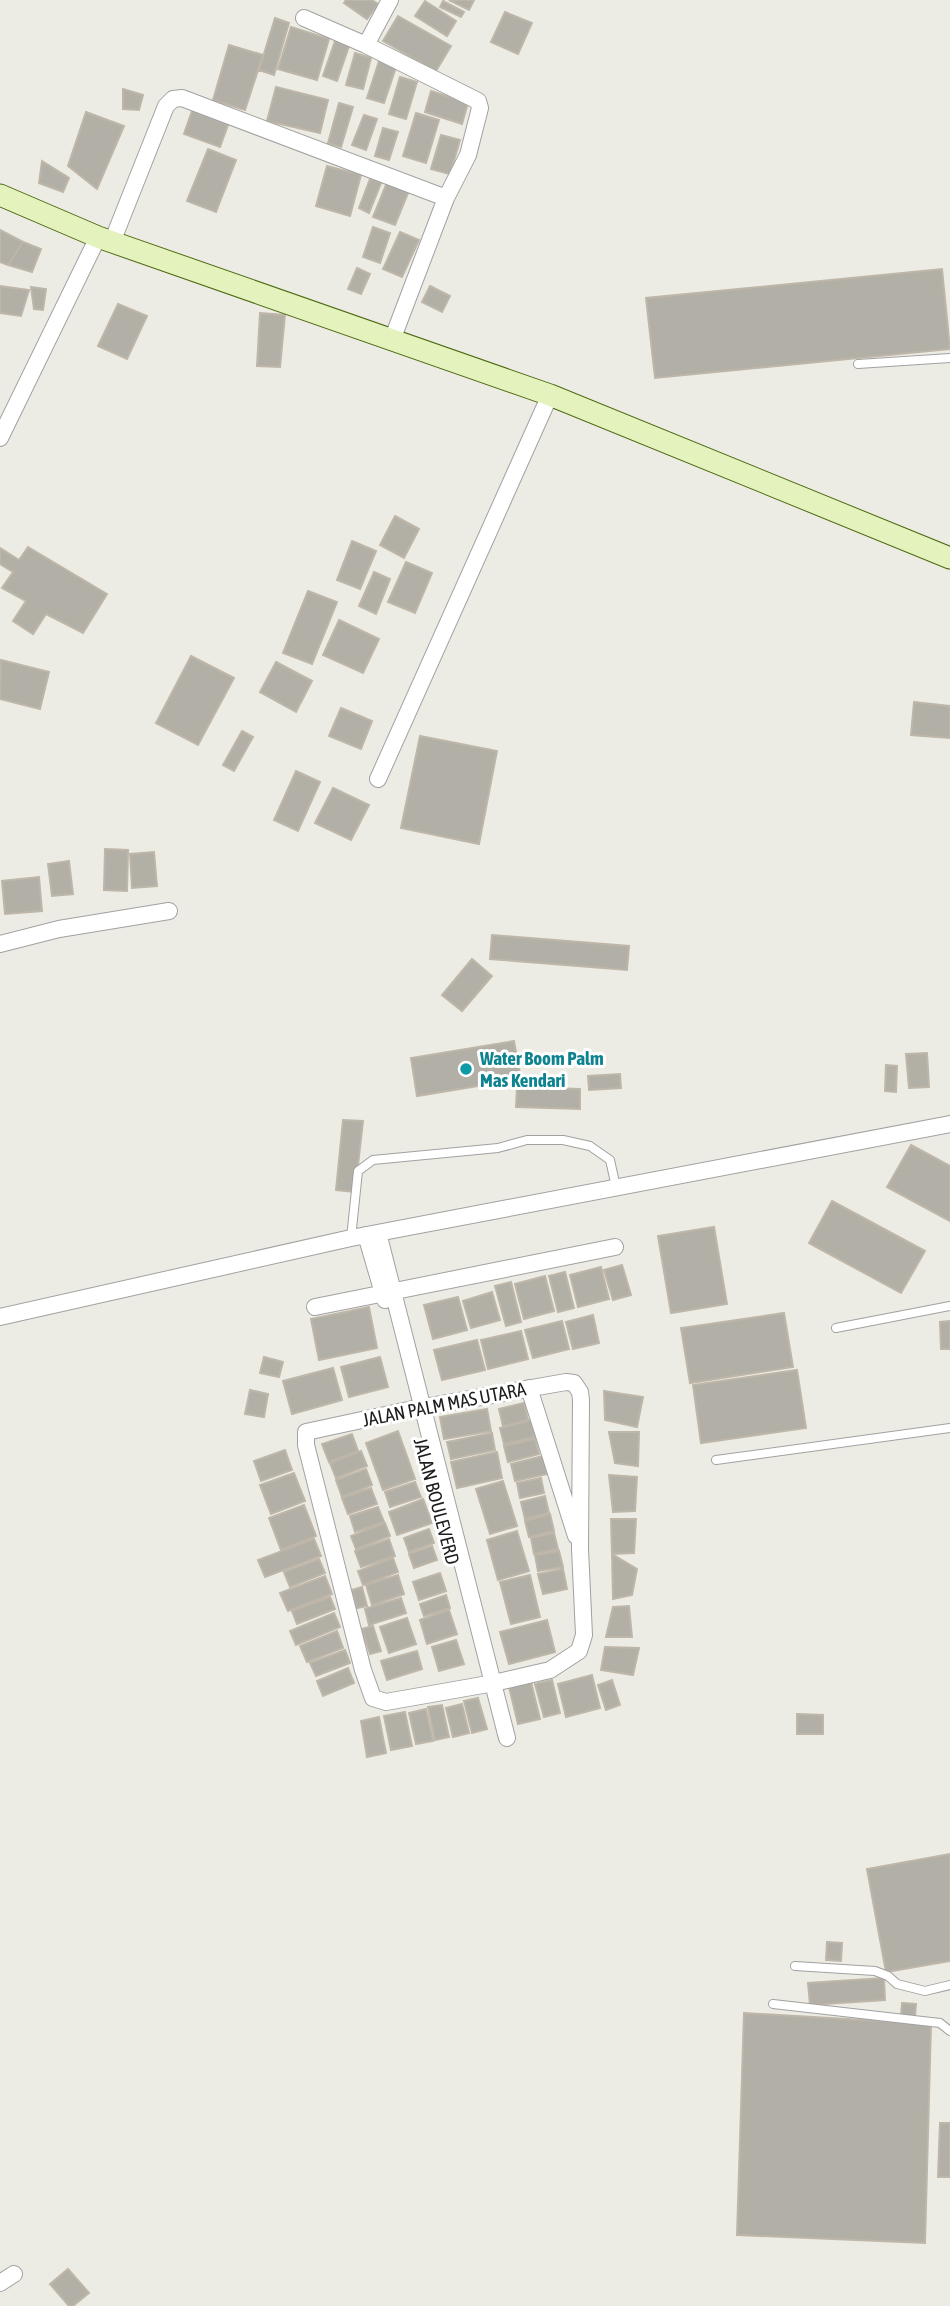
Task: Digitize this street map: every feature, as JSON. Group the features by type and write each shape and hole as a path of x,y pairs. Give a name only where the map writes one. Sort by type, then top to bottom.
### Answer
{"street":[{"path":"366,45 390,0"},
{"path":"304,18 478,100 480,108 468,155 446,198 392,340"},
{"path":"0,438 105,239 166,106 173,99 182,98 446,198"},
{"path":"0,195 105,239 550,395 950,558"},
{"path":"378,779 550,395"},
{"path":"0,944 60,929 169,912"},
{"path":"0,1317 365,1236 950,1124"},
{"name":"JALAN BOULEVERD","path":"365,1236 389,1292 490,1684 507,1738"},
{"path":"315,1307 615,1247"},
{"name":"JALAN PALM MAS UTARA","path":"566,1382 574,1383 580,1392 580,1549 584,1634 579,1651 550,1670 490,1684 386,1702 373,1698 363,1670 304,1438 306,1432 311,1430 417,1408 566,1382"},
{"path":"529,1388 580,1549"}],"lane":[{"path":"858,364 950,358"},
{"path":"365,1236 358,1171 373,1160 498,1148 527,1140 563,1140 590,1146 610,1160 616,1187"},
{"path":"836,1328 950,1306"},
{"path":"716,1460 950,1428"},
{"path":"795,1966 875,1972 888,1976 897,1984 925,1992 950,1986"},
{"path":"774,2004 940,2023 950,2031"}],"building":[{"path":"346,0 372,0 378,4 367,19 344,3"},
{"path":"449,0 474,0 469,10"},
{"path":"425,1 456,21 447,36 415,16"},
{"path":"443,1 464,12 461,17 440,7"},
{"path":"505,12 532,23 518,54 491,42"},
{"path":"398,16 451,46 436,71 383,41"},
{"path":"275,18 289,23 274,75 259,70"},
{"path":"291,27 329,39 317,80 278,69"},
{"path":"335,41 349,46 337,81 323,76"},
{"path":"229,45 263,55 245,110 213,100"},
{"path":"355,53 371,58 363,89 346,85"},
{"path":"379,61 396,67 384,103 367,98"},
{"path":"400,77 417,82 406,119 389,114"},
{"path":"276,87 328,100 320,133 267,121"},
{"path":"123,89 143,95 139,110 123,109"},
{"path":"431,91 468,103 462,124 425,112"},
{"path":"339,103 353,107 341,147 328,143"},
{"path":"192,111 228,125 220,147 184,134"},
{"path":"86,112 124,126 97,189 68,166"},
{"path":"416,113 439,120 426,163 403,156"},
{"path":"364,115 377,119 366,150 352,145"},
{"path":"383,128 398,132 389,160 375,156"},
{"path":"441,135 460,140 450,174 431,169"},
{"path":"208,149 236,160 216,212 187,201"},
{"path":"42,161 69,178 63,192 39,183"},
{"path":"327,166 361,175 350,216 316,206"},
{"path":"370,179 381,183 369,213 359,208"},
{"path":"388,180 410,188 395,225 373,217"},
{"path":"373,227 390,233 380,263 363,257"},
{"path":"0,230 23,242 8,265 0,262"},
{"path":"400,232 419,240 402,277 383,269"},
{"path":"23,242 41,249 32,272 8,265"},
{"path":"357,268 370,274 361,294 348,289"},
{"path":"942,269 950,349 655,378 646,298"},
{"path":"0,286 29,290 21,316 0,313"},
{"path":"430,286 450,296 442,312 422,302"},
{"path":"31,287 46,289 43,310 34,309"},
{"path":"118,304 147,316 127,359 98,346"},
{"path":"260,313 285,315 280,367 257,366"},
{"path":"395,516 419,529 404,558 380,545"},
{"path":"352,541 376,551 360,589 337,580"},
{"path":"28,547 107,594 83,633 46,614 33,634 13,621 26,601 2,588 13,572 0,564 0,548 19,560"},
{"path":"406,562 432,573 415,613 388,602"},
{"path":"374,572 390,579 376,614 359,606"},
{"path":"308,591 337,602 312,664 283,653"},
{"path":"339,620 379,639 363,673 323,655"},
{"path":"191,656 234,678 198,745 156,723"},
{"path":"1,660 49,672 40,709 0,699"},
{"path":"276,662 312,681 296,712 260,692"},
{"path":"914,702 950,706 950,738 911,735"},
{"path":"341,708 372,721 361,749 329,736"},
{"path":"242,731 253,737 234,771 223,765"},
{"path":"420,736 497,751 479,844 401,828"},
{"path":"296,771 320,782 298,831 274,820"},
{"path":"333,788 369,805 351,840 315,823"},
{"path":"105,849 128,850 127,891 104,890"},
{"path":"154,852 157,886 132,888 130,854"},
{"path":"69,861 73,894 52,896 48,864"},
{"path":"39,877 42,911 5,914 2,881"},
{"path":"492,935 629,946 627,970 490,959"},
{"path":"472,959 492,976 462,1011 442,995"},
{"name":"Water Boom Palm Mas Kendari","path":"514,1041 521,1079 417,1096 411,1058"},
{"path":"927,1053 929,1087 909,1088 906,1054"},
{"path":"886,1065 897,1066 896,1092 885,1091"},
{"path":"620,1074 621,1088 589,1090 588,1076"},
{"path":"517,1087 580,1089 580,1109 516,1107"},
{"path":"343,1120 363,1121 355,1192 336,1190"},
{"path":"911,1145 950,1166 950,1221 887,1187"},
{"path":"832,1201 925,1251 901,1293 809,1243"},
{"path":"714,1227 727,1304 671,1313 658,1236"},
{"path":"622,1265 631,1295 613,1300 604,1270"},
{"path":"601,1267 609,1299 578,1307 570,1275"},
{"path":"565,1272 574,1308 558,1312 549,1276"},
{"path":"545,1276 554,1311 524,1319 515,1284"},
{"path":"511,1282 521,1322 506,1326 495,1286"},
{"path":"492,1292 500,1320 471,1328 463,1301"},
{"path":"458,1297 467,1330 433,1339 424,1305"},
{"path":"369,1307 377,1348 319,1360 311,1319"},
{"path":"784,1313 793,1367 690,1383 681,1328"},
{"path":"593,1315 599,1343 573,1349 566,1322"},
{"path":"562,1321 569,1349 533,1358 525,1330"},
{"path":"950,1321 950,1349 941,1349 940,1322"},
{"path":"521,1331 528,1359 488,1369 481,1340"},
{"path":"477,1340 485,1370 442,1380 434,1350"},
{"path":"264,1357 283,1362 279,1377 260,1373"},
{"path":"380,1357 388,1387 349,1397 341,1367"},
{"path":"333,1368 342,1400 292,1414 283,1381"},
{"path":"797,1370 806,1428 701,1443 693,1385"},
{"path":"250,1390 268,1394 264,1417 245,1414"},
{"path":"604,1391 643,1397 637,1427 605,1420"},
{"path":"524,1403 528,1420 503,1426 499,1409"},
{"path":"487,1409 491,1431 444,1439 440,1417"},
{"path":"531,1420 535,1437 504,1444 500,1428"},
{"path":"398,1431 415,1479 383,1490 366,1443"},
{"path":"609,1432 639,1432 638,1466 615,1463"},
{"path":"492,1433 495,1450 451,1459 447,1442"},
{"path":"352,1434 358,1451 329,1462 322,1444"},
{"path":"535,1439 539,1454 508,1462 504,1446"},
{"path":"285,1450 292,1470 261,1481 254,1461"},
{"path":"361,1451 367,1466 336,1478 330,1463"},
{"path":"497,1452 502,1478 457,1488 451,1462"},
{"path":"543,1456 547,1474 515,1481 511,1464"},
{"path":"366,1469 372,1485 342,1497 336,1480"},
{"path":"294,1473 305,1501 271,1514 260,1485"},
{"path":"609,1475 637,1477 635,1511 613,1512"},
{"path":"541,1478 544,1493 520,1498 517,1483"},
{"path":"503,1481 517,1526 490,1534 476,1489"},
{"path":"415,1482 421,1497 390,1507 385,1492"},
{"path":"371,1488 377,1504 348,1514 342,1498"},
{"path":"545,1496 549,1513 525,1519 521,1502"},
{"path":"423,1499 432,1523 397,1535 389,1512"},
{"path":"304,1505 316,1536 281,1550 269,1518"},
{"path":"378,1507 384,1522 355,1532 350,1516"},
{"path":"550,1514 554,1531 529,1537 525,1521"},
{"path":"611,1519 636,1519 634,1553 612,1554"},
{"path":"385,1523 390,1536 356,1549 351,1536"},
{"path":"429,1529 434,1543 409,1552 404,1538"},
{"path":"517,1531 529,1571 498,1580 487,1540"},
{"path":"554,1533 558,1549 534,1554 531,1538"},
{"path":"314,1539 321,1556 265,1577 258,1560"},
{"path":"389,1539 395,1556 361,1567 355,1551"},
{"path":"432,1546 437,1560 414,1568 409,1554"},
{"path":"559,1551 563,1567 538,1571 535,1555"},
{"path":"612,1554 637,1569 632,1595 613,1599"},
{"path":"393,1558 398,1572 363,1585 358,1571"},
{"path":"319,1559 325,1573 290,1587 284,1572"},
{"path":"563,1569 567,1589 543,1594 538,1574"},
{"path":"440,1573 446,1591 419,1600 413,1582"},
{"path":"398,1575 404,1594 372,1605 366,1585"},
{"path":"530,1575 540,1617 511,1624 500,1582"},
{"path":"325,1576 332,1594 288,1611 280,1593"},
{"path":"362,1587 367,1606 357,1608 352,1590"},
{"path":"446,1595 450,1608 424,1616 420,1604"},
{"path":"330,1597 335,1609 297,1624 292,1611"},
{"path":"401,1598 406,1613 369,1625 365,1609"},
{"path":"629,1606 632,1637 606,1637 613,1607"},
{"path":"449,1610 457,1634 427,1644 420,1620"},
{"path":"334,1613 340,1627 296,1645 290,1631"},
{"path":"407,1618 416,1644 389,1653 380,1627"},
{"path":"547,1620 555,1652 509,1664 500,1632"},
{"path":"373,1626 381,1651 370,1654 362,1629"},
{"path":"337,1631 343,1648 307,1662 300,1646"},
{"path":"456,1640 464,1664 439,1671 432,1647"},
{"path":"605,1647 639,1648 633,1675 601,1670"},
{"path":"345,1650 350,1663 316,1676 310,1663"},
{"path":"417,1651 422,1669 387,1680 381,1661"},
{"path":"348,1668 354,1683 323,1696 317,1681"},
{"path":"592,1675 600,1708 566,1717 558,1684"},
{"path":"552,1680 560,1713 544,1717 535,1684"},
{"path":"612,1680 620,1705 606,1710 598,1685"},
{"path":"531,1682 540,1719 518,1724 509,1687"},
{"path":"478,1698 487,1729 472,1733 464,1701"},
{"path":"462,1704 469,1733 453,1737 446,1708"},
{"path":"442,1705 449,1737 435,1740 428,1707"},
{"path":"426,1709 433,1741 416,1744 409,1713"},
{"path":"405,1712 412,1746 391,1750 384,1716"},
{"path":"797,1714 823,1715 823,1734 797,1734"},
{"path":"379,1717 386,1753 367,1757 361,1721"},
{"path":"950,1854 950,1961 886,1972 867,1869"},
{"path":"827,1942 842,1943 841,1961 826,1960"},
{"path":"884,1978 885,2000 810,2005 808,1983"},
{"path":"902,2003 916,2004 915,2017 901,2016"},
{"path":"744,2013 931,2024 925,2243 737,2235"},
{"path":"940,2123 950,2123 950,2177 938,2177"},
{"path":"68,2269 89,2293 73,2306 69,2306 50,2284"}],"place":[{"name":"Water Boom Palm Mas Kendari","path":"466,1069"}]}
